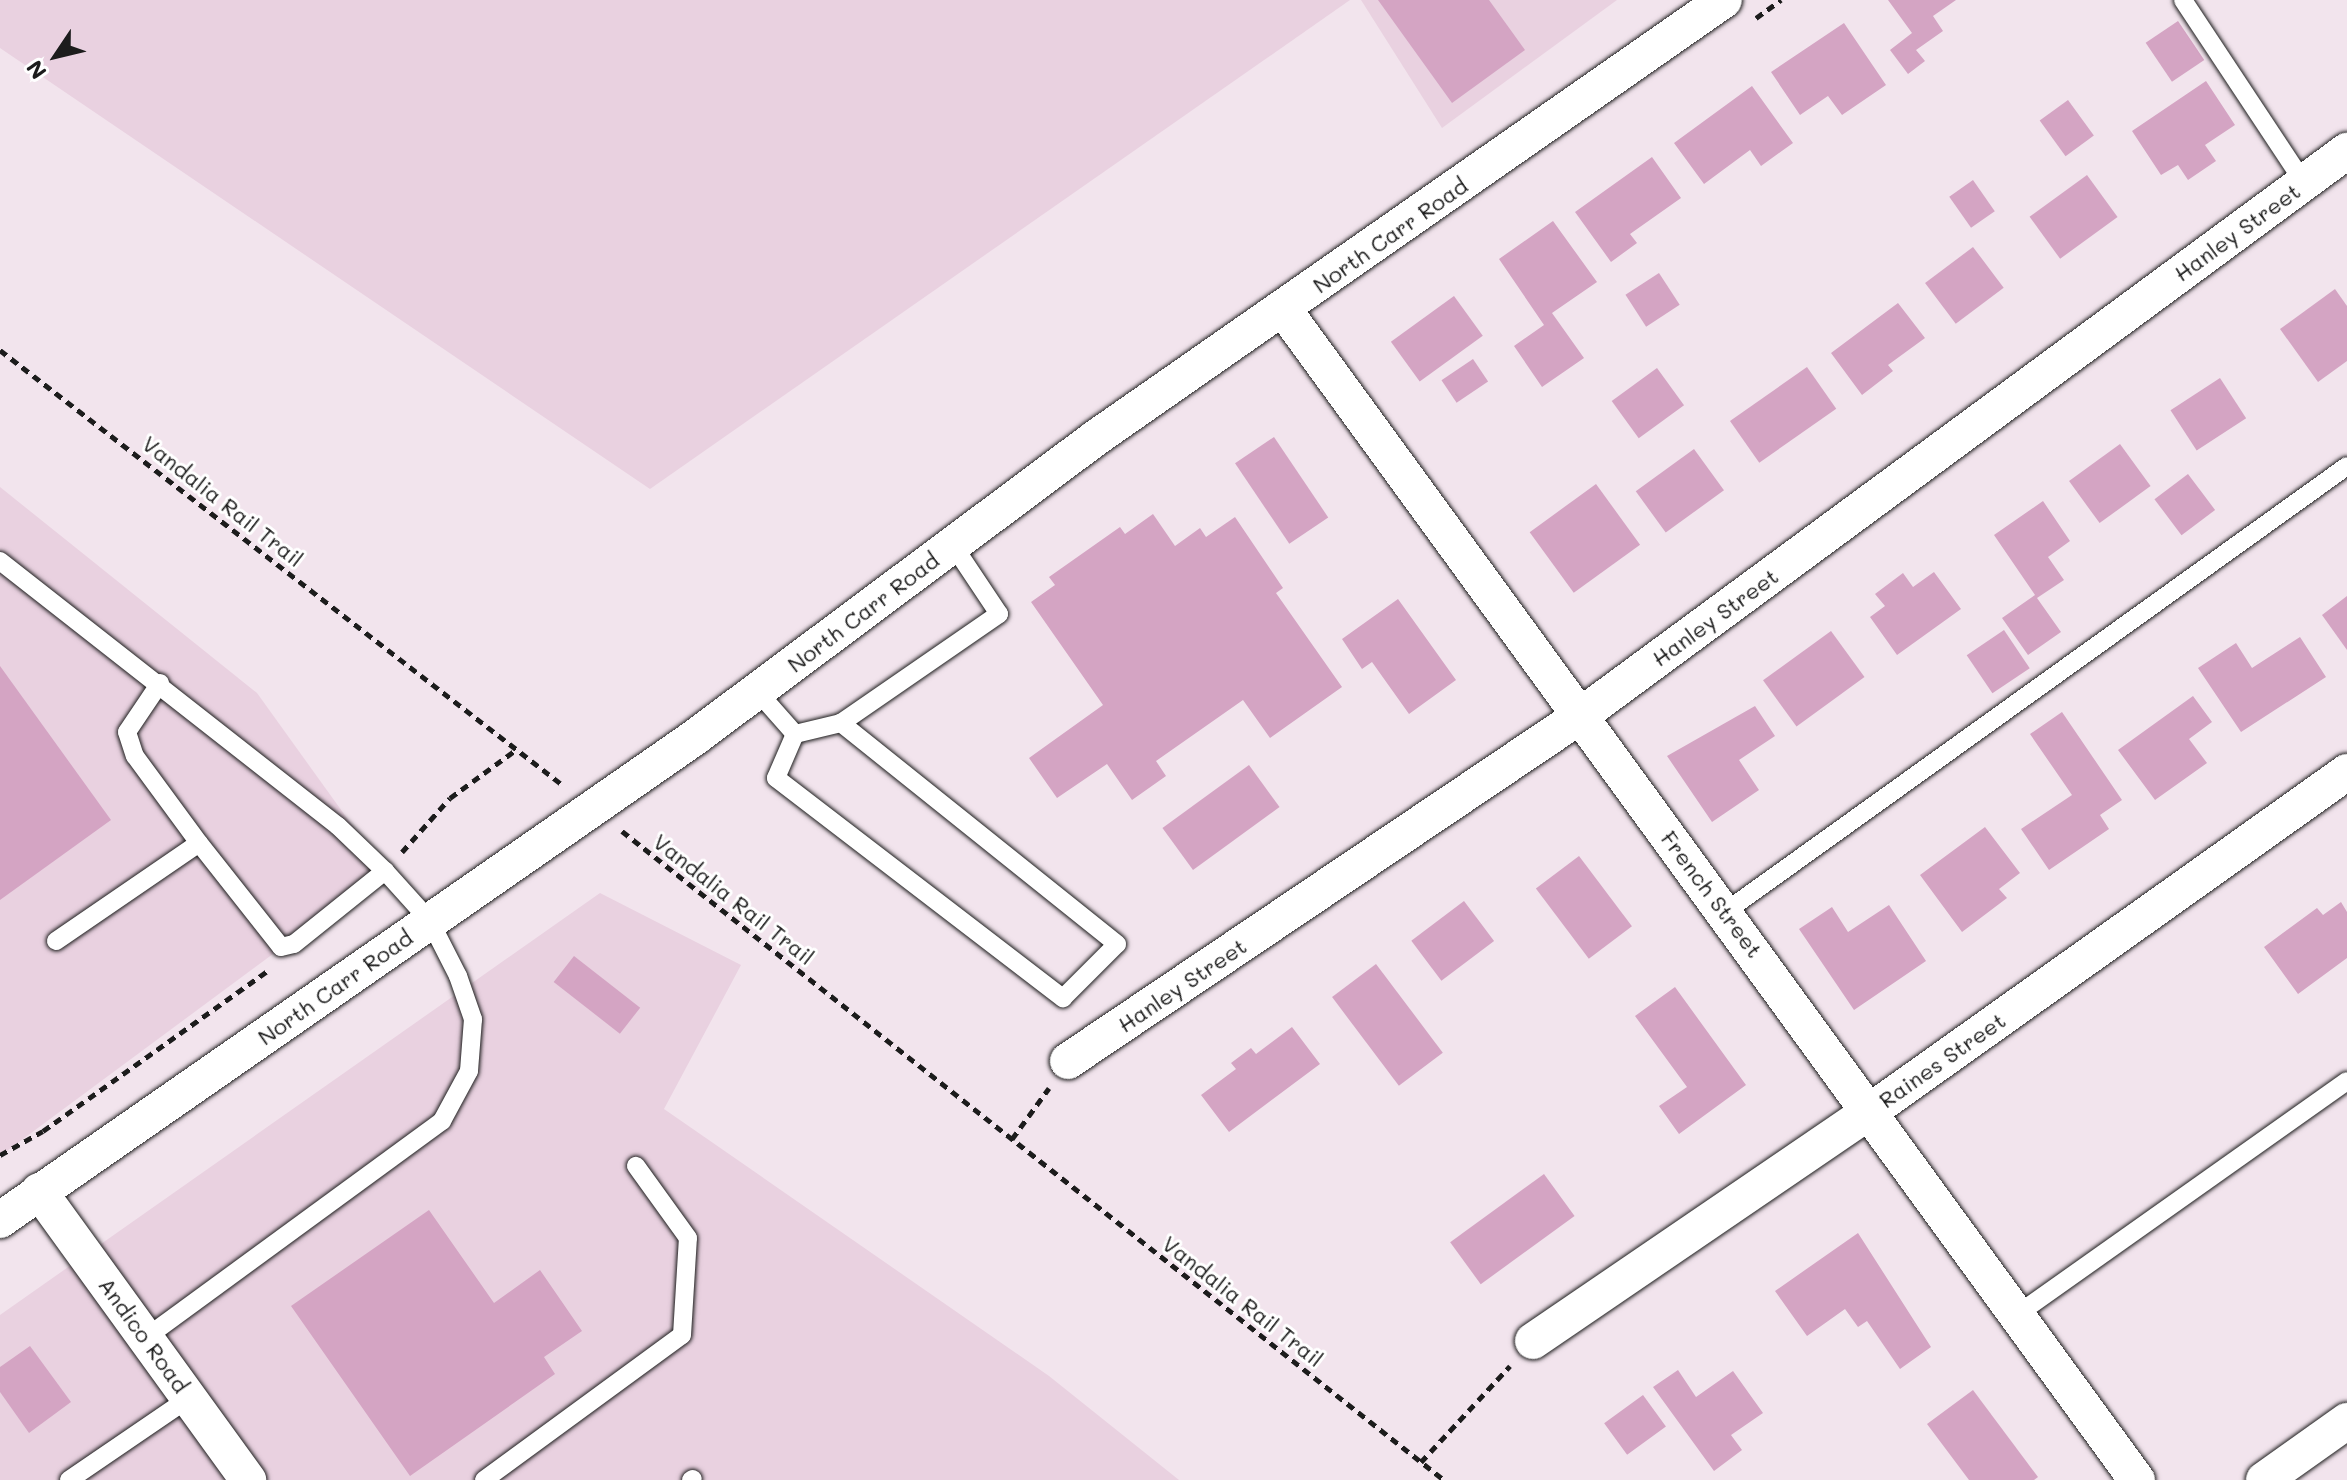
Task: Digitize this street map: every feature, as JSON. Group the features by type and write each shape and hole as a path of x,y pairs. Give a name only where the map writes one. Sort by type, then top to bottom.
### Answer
{"street":[{"name":"North Carr Road","path":"0,1220 593,808 757,691 1097,437 1284,310 1724,0"},
{"name":"Hanley Street","path":"1068,1061 1580,716 2347,151"},
{"name":"French Street","path":"1284,310 1872,1110 2137,1480"},
{"name":"Raines Street","path":"1533,1341 1872,1110 2347,772"},
{"name":"Andico Road","path":"39,1191 248,1480"},
{"path":"2264,1480 2347,1421"}],"lane":[{"path":"2183,0 2304,183"},
{"path":"1725,912 2347,466"},
{"path":"795,734 841,723 999,614 953,545"},
{"path":"0,561 160,683 338,826 385,871 430,921 458,976 473,1019 469,1071 442,1121 146,1338"},
{"path":"160,683 127,732 135,756 281,947 294,944 385,871"},
{"path":"757,691 795,734"},
{"path":"795,734 776,778 1063,998 1117,944 841,723"},
{"path":"56,941 199,843"},
{"path":"2018,1314 2347,1081"},
{"path":"484,1480 682,1335 688,1238 636,1166"},
{"path":"69,1480 189,1398"}],"path":[{"name":"Vandalia Rail Trail","path":"0,350 593,808 1444,1480"},
{"path":"1012,1139 1068,1061"},
{"path":"1421,1462 1533,1341"}],"shaded area":[{"path":"0,0 1350,0 650,489 0,48"},
{"path":"1361,0 1617,0 1442,128"},
{"path":"0,487 257,693 385,871 0,1156"},
{"path":"600,893 741,965 664,1109 1049,1376 1179,1480 0,1480 0,1315"}],"building":[{"path":"1378,0 1489,0 1525,50 1452,103"},
{"path":"1888,0 1956,0 1933,16 1943,31 1916,50 1925,61 1908,74 1890,50 1912,33"},
{"path":"2178,21 2204,60 2172,82 2146,43"},
{"path":"1844,23 1886,85 1842,115 1828,96 1800,115 1771,72"},
{"path":"2206,81 2235,125 2205,145 2216,161 2188,180 2178,165 2161,175 2132,131"},
{"path":"1752,86 1793,143 1761,166 1750,150 1704,184 1674,143"},
{"path":"2068,100 2094,136 2066,156 2040,121"},
{"path":"1652,157 1681,198 1630,234 1637,243 1611,262 1575,212"},
{"path":"2087,175 2118,217 2060,259 2030,217"},
{"path":"1973,180 1995,211 1971,228 1949,197"},
{"path":"1553,221 1597,282 1552,313 1584,358 1542,387 1514,346 1544,325 1499,259"},
{"path":"1973,247 2004,288 1956,324 1925,283"},
{"path":"1659,273 1680,305 1646,327 1625,295"},
{"path":"2335,289 2347,306 2347,361 2318,382 2280,329"},
{"path":"1454,296 1483,336 1420,381 1391,342"},
{"path":"1898,303 1925,338 1888,365 1893,371 1862,395 1831,353"},
{"path":"1473,359 1488,381 1457,403 1441,380"},
{"path":"1807,367 1836,409 1759,463 1730,421"},
{"path":"1657,368 1684,405 1639,438 1612,401"},
{"path":"2220,378 2246,418 2197,450 2171,410"},
{"path":"1274,437 1328,517 1289,544 1235,463"},
{"path":"2120,444 2151,486 2100,523 2069,481"},
{"path":"1694,449 1724,490 1666,533 1636,491"},
{"path":"2188,474 2215,510 2182,535 2154,499"},
{"path":"1596,484 1640,545 1574,593 1530,532"},
{"path":"2043,501 2070,541 2048,557 2064,580 2037,598 2061,632 2028,655 2002,618 2035,595 1994,535"},
{"path":"1153,514 1175,546 1200,528 1206,537 1235,517 1283,588 1276,593 1342,687 1270,738 1243,700 1156,761 1166,776 1132,800 1107,764 1057,798 1029,758 1103,705 1031,602 1055,585 1049,577 1120,527 1125,534"},
{"path":"1934,572 1961,609 1897,655 1870,617 1885,606 1875,594 1903,573 1913,587"},
{"path":"2347,596 2347,650 2322,615"},
{"path":"1398,599 1456,680 1409,714 1372,662 1362,669 1342,639"},
{"path":"2004,630 2030,668 1992,693 1967,655"},
{"path":"1831,631 1865,677 1797,726 1763,680"},
{"path":"2300,637 2326,677 2241,732 2198,668 2236,643 2252,668"},
{"path":"0,666 111,820 0,900"},
{"path":"2193,696 2212,722 2189,739 2207,763 2155,800 2118,750"},
{"path":"1755,706 1775,736 1739,760 1759,790 1712,822 1667,756"},
{"path":"2062,712 2122,800 2100,815 2109,829 2049,870 2021,829 2072,795 2030,734"},
{"path":"1249,765 1280,807 1193,870 1162,828"},
{"path":"1985,827 2020,873 1999,889 2007,898 1962,932 1920,875"},
{"path":"1579,856 1632,926 1589,959 1536,888"},
{"path":"1464,901 1494,941 1441,981 1411,941"},
{"path":"2341,902 2347,912 2347,958 2298,994 2264,947 2317,908 2323,915"},
{"path":"1889,905 1926,961 1854,1010 1799,929 1832,907 1848,932"},
{"path":"574,956 640,1008 620,1034 554,982"},
{"path":"1376,964 1443,1053 1399,1086 1332,997"},
{"path":"1675,987 1746,1085 1679,1134 1659,1106 1687,1087 1635,1016"},
{"path":"1292,1027 1320,1064 1229,1132 1201,1095 1236,1069 1231,1063 1251,1048 1256,1054"},
{"path":"1544,1174 1575,1216 1481,1284 1450,1242"},
{"path":"429,1210 494,1303 540,1270 582,1331 544,1357 555,1374 410,1476 291,1306"},
{"path":"1858,1233 1931,1347 1900,1369 1867,1321 1858,1327 1845,1309 1807,1336 1775,1291"},
{"path":"30,1346 71,1402 29,1433 0,1392 0,1367"},
{"path":"1678,1370 1696,1397 1733,1371 1763,1413 1731,1435 1742,1450 1714,1471 1653,1387"},
{"path":"1973,1390 2038,1477 2034,1480 1969,1480 1927,1424"},
{"path":"1643,1395 1666,1427 1627,1455 1604,1423"}]}
